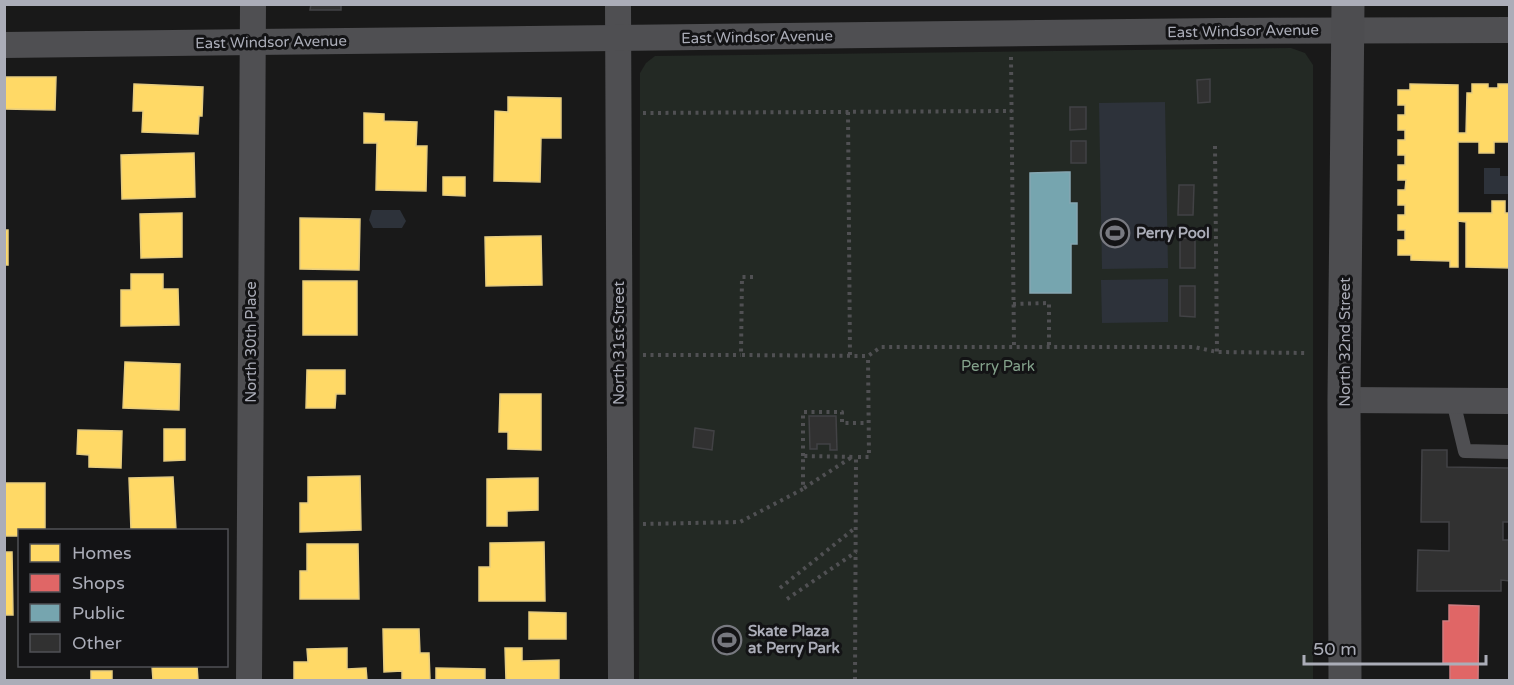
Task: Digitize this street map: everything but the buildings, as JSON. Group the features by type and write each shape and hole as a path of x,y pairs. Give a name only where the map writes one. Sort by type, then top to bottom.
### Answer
{"main road":[{"name":"North 32nd Street","path":"1345,681 1344,400 1348,17"}],"street":[{"name":"North 30th Place","path":"249,681 253,4"},
{"name":"North 31st Street","path":"618,4 621,681"},
{"name":"East Windsor Avenue","path":"4,45 618,39 1348,17 1509,30"},
{"path":"1344,400 1509,401"}],"lane":[{"path":"1453,401 1465,451 1509,452"}],"path":[{"path":"1011,54 1014,347"},
{"path":"642,113 1012,111"},
{"path":"848,112 850,356"},
{"path":"1215,146 1217,352"},
{"path":"741,356 742,277 753,277"},
{"path":"1013,304 1048,303 1049,347"},
{"path":"642,355 868,356 880,347 1194,347 1217,352 1308,354"},
{"path":"803,456 869,457 868,356"},
{"path":"803,489 803,412 842,412 842,423 868,423"},
{"path":"642,524 740,522 803,489 854,457"},
{"path":"854,457 855,681"},
{"path":"780,588 856,528"},
{"path":"787,598 856,552"}],"green space":[{"name":"Perry Park","path":"1291,48 1305,53 1313,65 1313,680 639,680 640,73 646,63 655,56"}],"shaded area":[{"path":"1165,102 1168,268 1102,269 1099,103"},
{"path":"1484,168 1500,168 1500,176 1509,176 1509,194 1484,194"},
{"path":"372,210 400,210 406,221 402,228 373,228 369,220"},
{"path":"1168,279 1168,322 1102,323 1101,280"}],"place":[{"name":"Perry Pool","path":"1115,233"},
{"name":"Skate Plaza at Perry Park","path":"727,640"}]}
